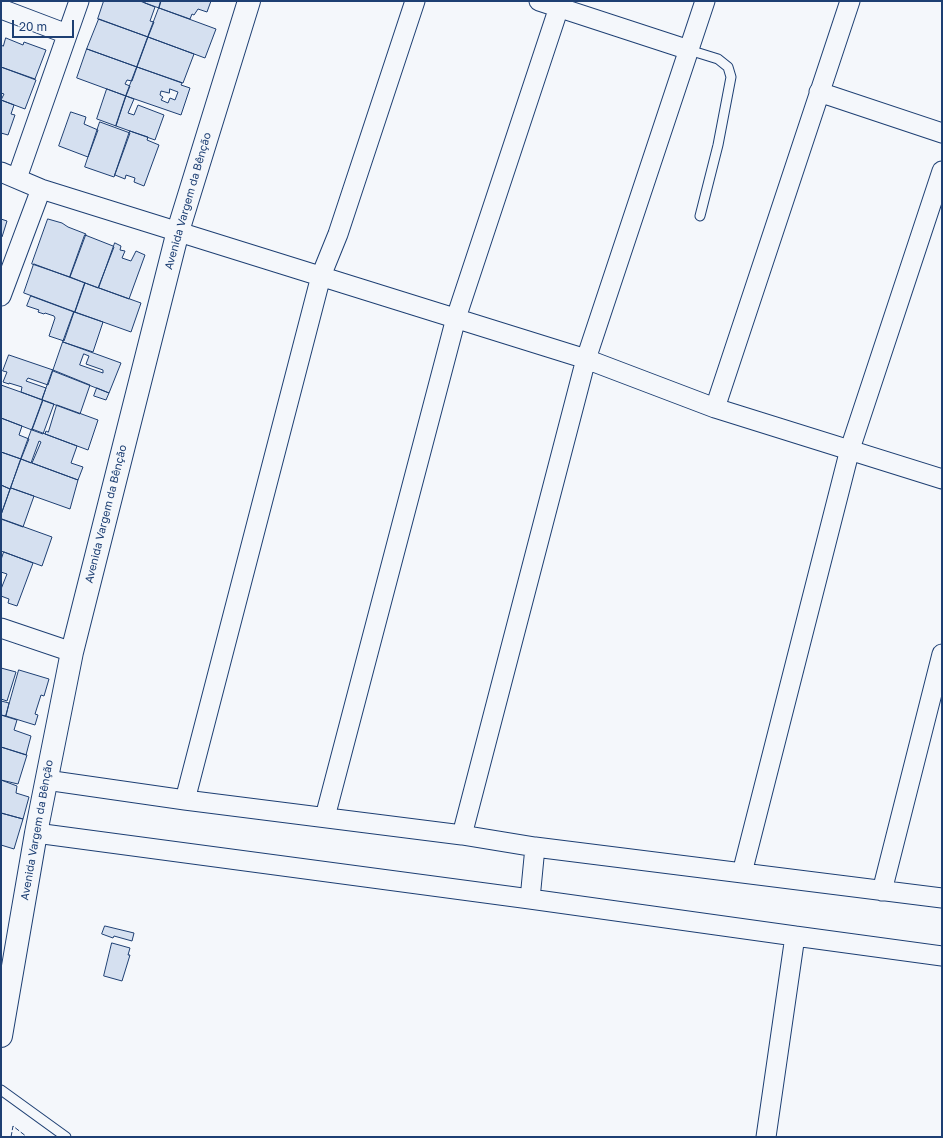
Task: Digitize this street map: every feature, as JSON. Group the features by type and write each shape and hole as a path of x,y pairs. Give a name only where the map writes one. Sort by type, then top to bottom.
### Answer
{"street":[{"path":"79,1 9,175 41,189 586,359 715,408 942,479"},
{"name":"Avenida Vargem da Bênção","path":"1,1036 36,833 72,652 178,231 249,1"},
{"path":"185,800 321,276 338,234 415,1"},
{"path":"539,1 560,4 689,50"},
{"path":"462,835 586,359 705,1"},
{"path":"715,408 850,1"},
{"path":"325,817 456,318 560,4"},
{"path":"1,9 67,34"},
{"path":"819,92 942,132"},
{"path":"742,873 850,449 942,171"},
{"path":"1,296 41,189"},
{"path":"1,628 72,652"},
{"path":"882,891 942,654"},
{"path":"46,780 185,800 942,898"},
{"path":"36,833 942,956"},
{"path":"530,899 535,846"},
{"path":"766,1137 795,936"}],"lane":[{"path":"689,50 718,59 728,67 731,77 718,145 700,216"},
{"path":"1,1090 66,1137"}],"building":[{"path":"104,1 140,1 155,7 150,21 154,22 148,37 98,19"},
{"path":"146,1 161,1 159,8 145,3"},
{"path":"161,1 211,1 207,12 198,9 194,15 192,14 190,19 159,8"},
{"path":"159,8 216,29 205,58 148,37"},
{"path":"99,19 148,37 137,67 87,49"},
{"path":"148,37 194,54 183,83 137,67"},
{"path":"6,38 23,45 24,42 46,50 35,79 1,67 1,45 3,46"},
{"path":"87,49 137,67 132,81 127,80 125,84 130,86 126,96 77,78"},
{"path":"1,67 36,80 25,109 1,100 4,94 1,93"},
{"path":"137,67 182,83 181,85 190,88 181,115 126,96","holes":["170,89 178,92 175,100 170,98 168,103 161,100 163,97 160,95 161,91 169,93"]},
{"path":"107,89 126,96 116,126 97,119"},
{"path":"126,96 134,99 128,113 134,115 138,105 164,115 155,140 116,126"},
{"path":"1,100 14,105 11,114 15,115 8,135 1,133"},
{"path":"71,112 86,117 84,124 98,130 88,157 59,146"},
{"path":"100,122 130,133 114,177 85,167"},
{"path":"130,131 148,137 147,140 159,145 144,186 134,182 135,178 126,175 125,179 115,175"},
{"path":"1,219 7,221 2,237 1,237"},
{"path":"48,219 62,223 86,234 70,277 32,264"},
{"path":"85,235 114,247 98,288 70,277"},
{"path":"115,243 121,246 120,250 125,251 122,258 131,261 136,251 145,255 129,299 99,288"},
{"path":"34,264 85,283 75,312 24,293"},
{"path":"85,283 141,303 131,332 75,312"},
{"path":"31,296 74,312 64,341 49,336 55,318 54,316 38,312 39,310 27,306"},
{"path":"74,312 103,322 93,352 63,342"},
{"path":"63,342 121,363 109,393 53,371","holes":["84,354 89,356 86,364 103,370 103,373 80,365"]},
{"path":"9,355 53,370 48,385 28,378 26,381 46,388 42,400 21,392 22,387 3,382 7,372 3,371"},
{"path":"53,370 90,385 80,414 42,400"},
{"path":"1,385 43,400 32,430 1,418"},
{"path":"97,388 109,393 106,400 94,396"},
{"path":"43,400 54,404 43,434 32,430"},
{"path":"57,405 98,420 88,450 45,434 46,431 48,432"},
{"path":"1,418 22,426 19,435 29,439 21,459 1,452"},
{"path":"32,429 77,446 71,463 83,467 78,480 32,463 41,442 39,441 31,463 21,459"},
{"path":"1,452 21,459 10,489 1,485"},
{"path":"21,459 78,480 70,509 11,488"},
{"path":"1,485 10,489 1,515"},
{"path":"11,488 34,496 23,527 1,519 1,515"},
{"path":"2,519 52,537 42,566 1,551"},
{"path":"4,552 33,563 17,606 8,603 9,599 1,596 1,589 7,574 1,572 1,560"},
{"path":"1,668 16,672 7,701 1,699"},
{"path":"19,670 49,679 44,696 41,695 35,714 38,715 35,725 6,716"},
{"path":"1,701 9,703 6,716 1,715"},
{"path":"1,715 17,720 14,730 31,736 26,755 1,747"},
{"path":"1,747 27,755 18,784 1,780"},
{"path":"1,780 17,786 16,793 29,797 23,819 1,813"},
{"path":"1,813 23,819 14,849 1,845"},
{"path":"105,926 134,933 132,941 114,936 113,938 102,934"},
{"path":"112,943 130,948 128,955 130,955 122,981 104,976"}],"fence":[{"path":"11,1137 13,1126 27,1137"}]}
